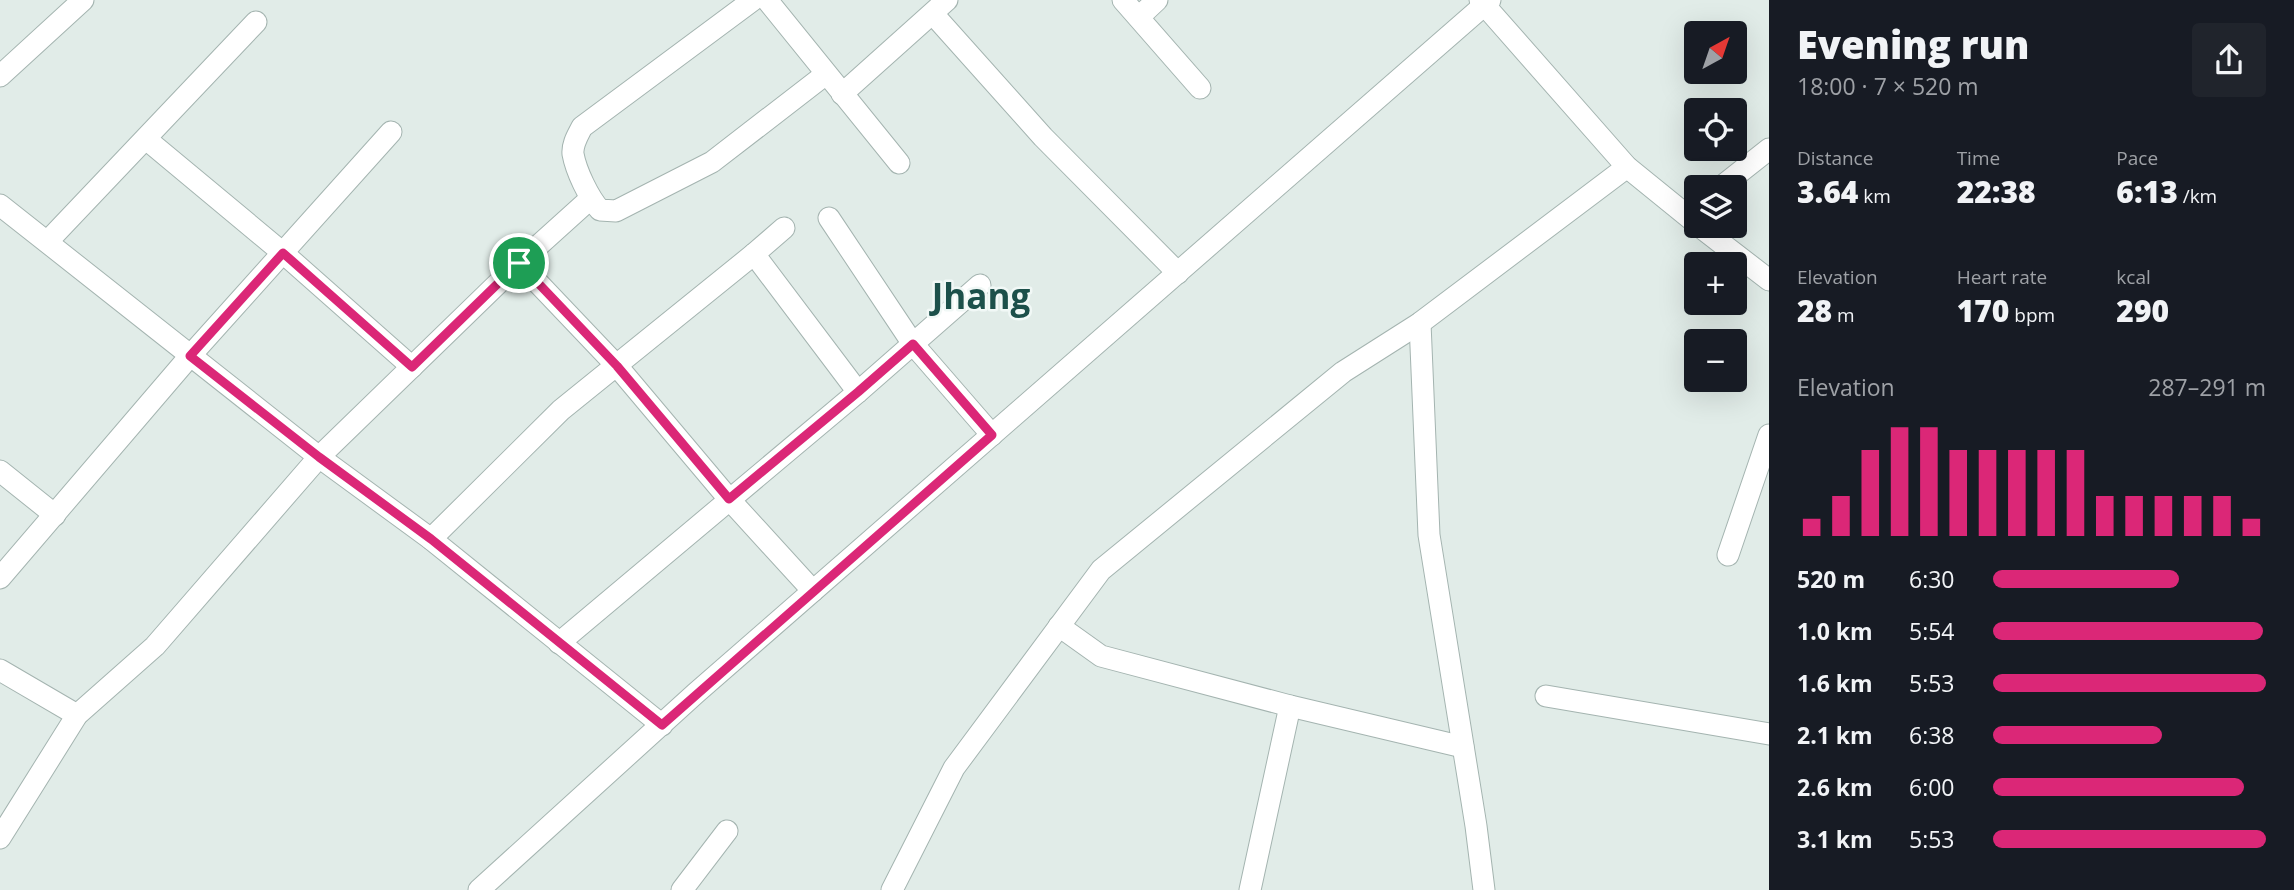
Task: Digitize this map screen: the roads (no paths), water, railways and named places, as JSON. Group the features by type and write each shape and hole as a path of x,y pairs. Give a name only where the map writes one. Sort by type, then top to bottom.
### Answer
{"street":[{"path":"0,76 83,0"},
{"path":"826,74 712,162 616,211 600,210 590,199 573,153 582,127 756,0 826,74 899,163"},
{"path":"1124,0 1200,88"},
{"path":"1139,17 1157,0"},
{"path":"479,890 813,591 1485,2 1627,167 1684,210"},
{"path":"842,94 940,7 1043,136 1178,273"},
{"path":"48,241 257,22"},
{"path":"0,579 190,356 391,132"},
{"path":"146,139 283,253 412,367"},
{"path":"1736,175 1769,149"},
{"path":"892,890 954,768 1101,570 1343,372 1420,323 1627,167"},
{"path":"0,838 77,715 155,646 319,457 519,263 590,199"},
{"path":"0,205 319,457 431,539 662,725"},
{"path":"829,218 913,344 992,435"},
{"path":"431,539 545,425 783,228"},
{"path":"1718,238 1769,280"},
{"path":"754,254 858,392"},
{"path":"519,263 617,366 729,499 813,591"},
{"path":"559,643 858,392 980,285"},
{"path":"1420,323 1429,535 1484,890"},
{"path":"1728,555 1769,435"},
{"path":"0,471 55,515"},
{"path":"1059,626 1101,656 1290,706 1463,747"},
{"path":"0,670 77,715"},
{"path":"1546,696 1769,734"},
{"path":"1250,890 1290,706"},
{"path":"682,890 727,831"}],"district":[{"name":"Jhang","path":"981,297"}]}
